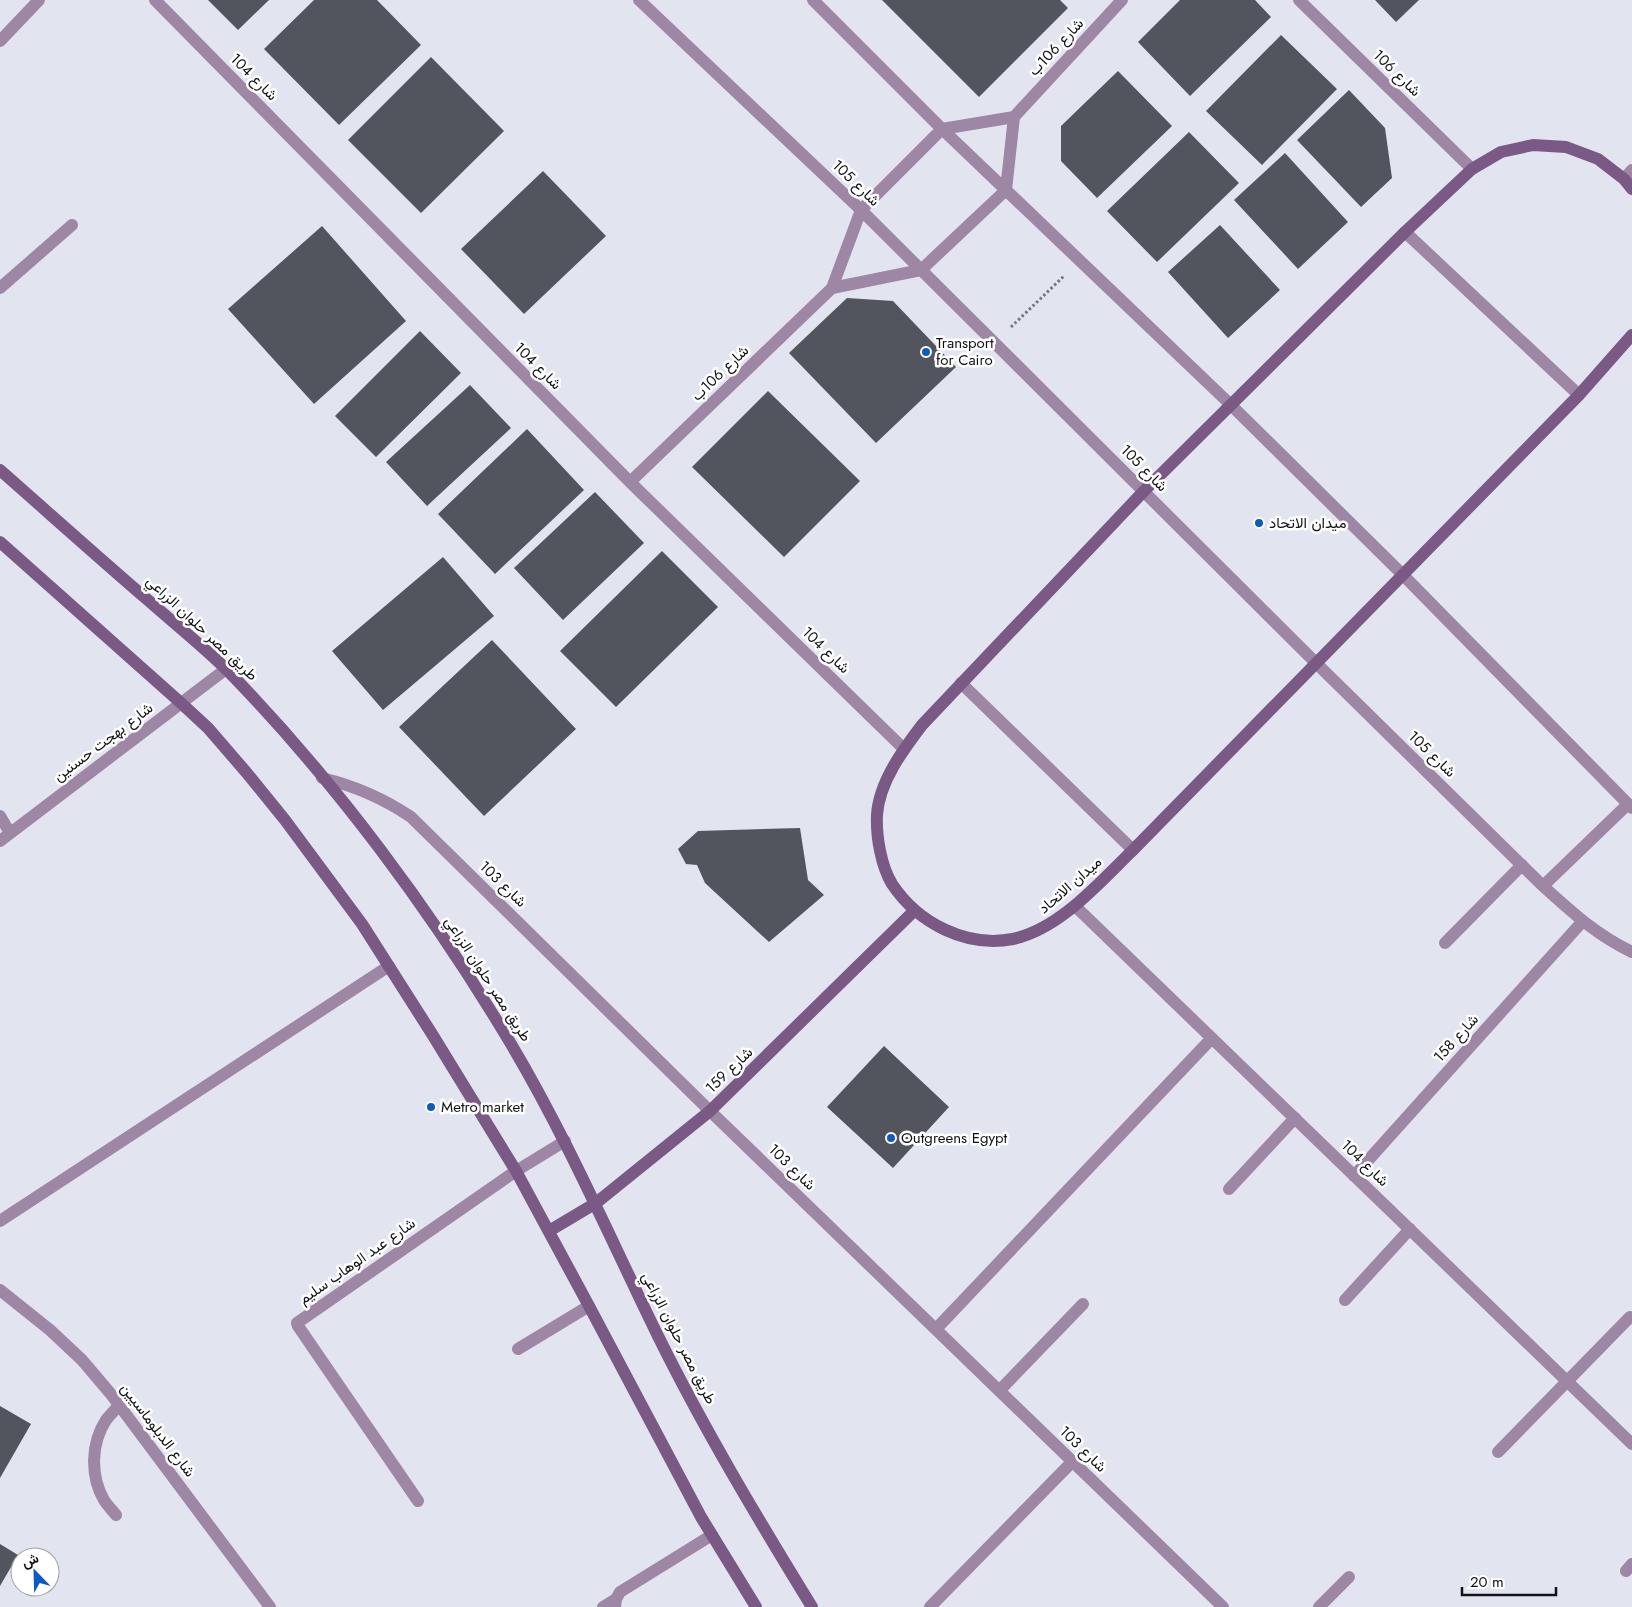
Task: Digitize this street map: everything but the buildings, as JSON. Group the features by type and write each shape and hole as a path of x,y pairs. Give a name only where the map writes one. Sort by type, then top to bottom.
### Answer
{"main road":[{"name":"ميدان الاتحاد","path":"1632,189 1628,174 1598,159 1566,147 1533,146 1501,152 1472,169 1405,232 1144,491 922,725 904,749 886,780 877,814 879,850 892,884 914,911 944,930 977,940 1013,939 1046,927 1074,906 1134,850 1579,395 1632,335"},
{"name":"طريق مصر حلوان الزراعي","path":"0,470 226,669 281,728 390,864 453,953 512,1045 565,1141 658,1336 700,1416 812,1607"},
{"path":"0,542 208,728 285,820 362,924 516,1171 701,1517 756,1607"},
{"name":"شارع 159","path":"549,1230 596,1203 710,1111 914,911"}],"street":[{"path":"0,41 39,0"},
{"name":"شارع 104","path":"155,0 630,482 904,749"},
{"name":"شارع 105","path":"639,0 861,210 1316,664 1543,886 1582,922 1632,952"},
{"path":"813,0 942,129 1231,405 1403,575 1630,806 1543,886"},
{"name":"شارع 106ب","path":"1014,117 1122,0"},
{"name":"شارع 106","path":"1299,0 1472,169"},
{"path":"832,288 921,270 1006,190 1014,117 942,129 861,210"},
{"name":"شارع 106ب","path":"630,482 832,288 861,210"},
{"path":"0,288 72,225"},
{"path":"1405,232 1579,395"},
{"name":"شارع بهجت حسنين","path":"5,837 226,669"},
{"path":"961,683 1134,850"},
{"name":"شارع 103","path":"322,778 341,782 378,796 411,817 710,1111 1223,1607"},
{"path":"0,816 5,837"},
{"path":"1445,943 1522,865"},
{"name":"شارع 104","path":"1074,906 1632,1444"},
{"name":"شارع 158","path":"1354,1176 1582,922"},
{"path":"0,1221 389,966"},
{"path":"936,1329 1212,1038"},
{"path":"1229,1189 1294,1118"},
{"name":"شارع عبد الوهاب سليم","path":"418,1501 298,1326 298,1323 516,1171 565,1141"},
{"path":"1345,1300 1410,1229"},
{"name":"شارع الدبلوماسيين","path":"0,1290 50,1330 82,1360 119,1405 270,1607"},
{"path":"1000,1390 1083,1304"},
{"path":"518,1349 589,1306"},
{"path":"1498,1452 1630,1317"},
{"path":"116,1515 104,1499 96,1480 94,1460 97,1439 106,1420 119,1405"},
{"path":"930,1607 1072,1462"},
{"path":"603,1607 615,1603 620,1592 712,1535"},
{"path":"1319,1607 1349,1577"}],"path":[{"path":"994,343 1080,261"}],"place":[{"name":"Transport for Cairo","path":"926,352"},
{"name":"ميدان الاتحاد","path":"1259,523"},
{"name":"Metro market","path":"431,1107"},
{"name":"Outgreens Egypt","path":"891,1138"}]}
